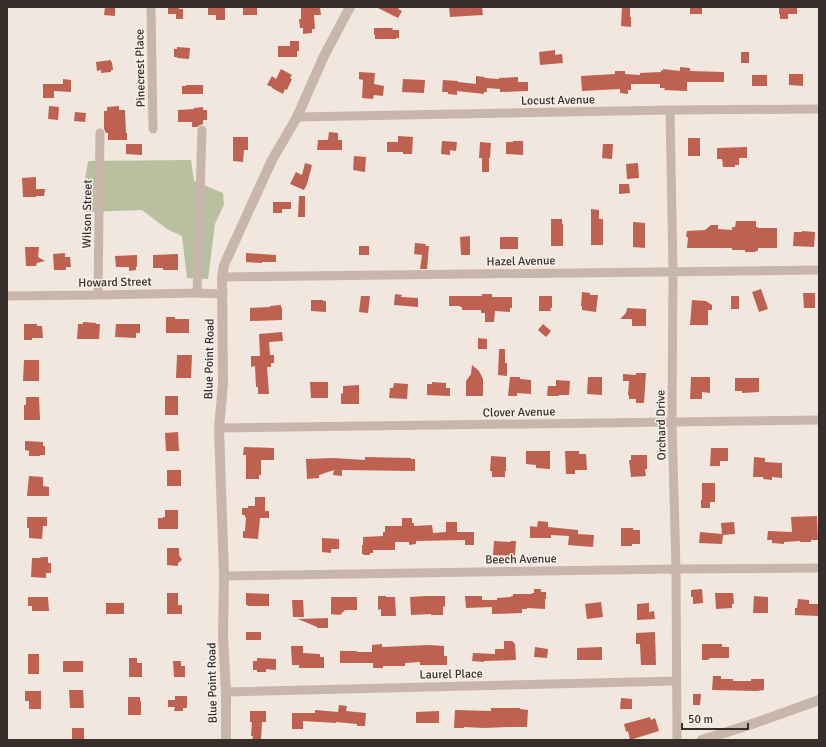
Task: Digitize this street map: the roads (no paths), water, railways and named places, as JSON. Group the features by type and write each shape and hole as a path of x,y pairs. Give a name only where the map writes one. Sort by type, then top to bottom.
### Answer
{"street":[{"name":"Pinecrest Place","path":"151,7 153,128"},
{"name":"Blue Point Road","path":"226,740 226,692 223,636 224,576 219,428 223,384 222,277 224,265 269,167 297,117 324,56 350,7"},
{"name":"Locust Avenue","path":"297,117 670,110 819,109"},
{"name":"Orchard Drive","path":"670,110 673,271 672,422 676,569 677,740"},
{"path":"197,292 202,130"},
{"name":"Wilson Street","path":"98,295 100,133"},
{"name":"Hazel Avenue","path":"222,277 819,270"},
{"name":"Howard Street","path":"7,296 197,292 223,294"},
{"name":"Clover Avenue","path":"219,428 819,420"},
{"name":"Beech Avenue","path":"224,576 819,568"},
{"name":"Laurel Place","path":"226,692 676,681"},
{"path":"702,740 819,700"}]}
